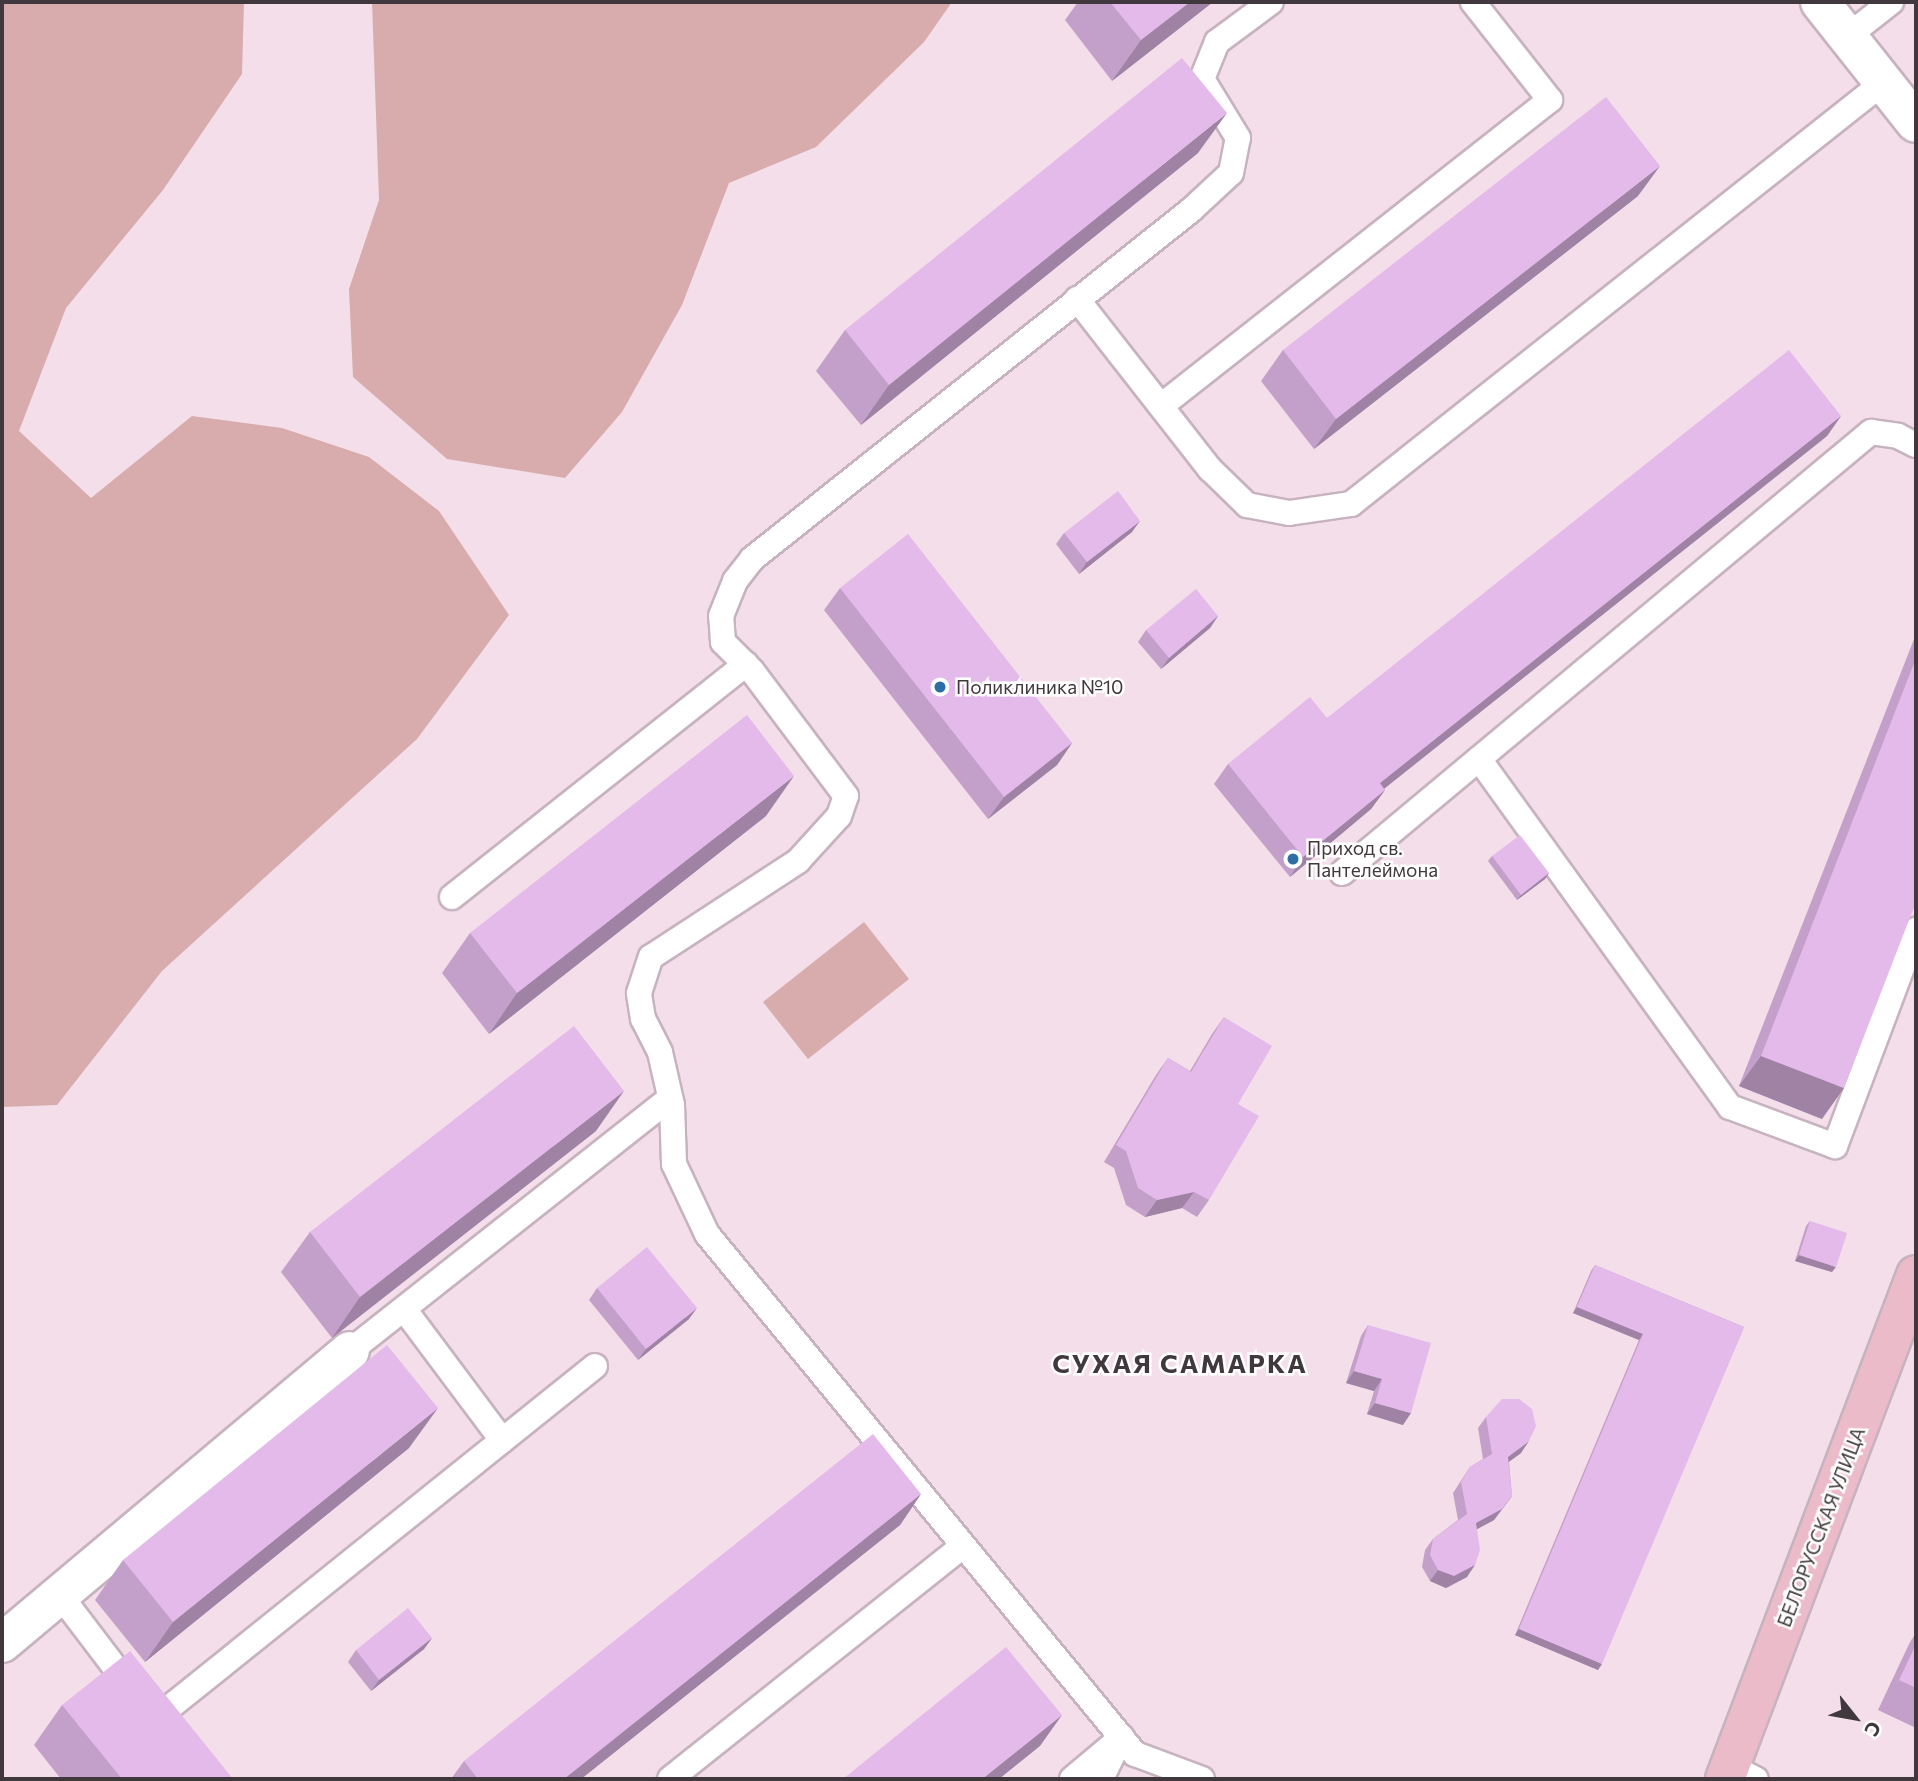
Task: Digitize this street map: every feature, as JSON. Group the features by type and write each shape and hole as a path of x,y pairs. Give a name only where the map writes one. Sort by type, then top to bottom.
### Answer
{"main road":[{"name":"БЕЛОРУССКАЯ УЛИЦА","path":"1737,1775 1916,1276"}],"street":[{"path":"1820,2 1916,122"},
{"path":"2,1643 350,1352"}],"lane":[{"path":"1202,1779 1135,1754 707,1234 674,1164 670,1098 660,1052 643,1019 639,993 651,957 799,861 839,816 846,796 746,664 723,642 721,616 735,581 752,559 1231,173 1238,138 1202,79 1217,42 1271,2"},
{"path":"1161,406 1550,100 1473,2"},
{"path":"1848,36 1891,2"},
{"path":"1077,299 1210,468 1247,505 1289,513 1351,504 1884,82"},
{"path":"1342,873 1871,432 1898,436 1916,445"},
{"path":"452,897 746,664"},
{"path":"1479,759 1730,1107 1835,1146 1916,930"},
{"path":"350,1352 670,1098"},
{"path":"404,1309 502,1440"},
{"path":"155,1719 595,1366"},
{"path":"670,1779 964,1546"},
{"path":"60,1595 170,1739"},
{"path":"1072,1779 1122,1737"},
{"path":"1101,1779 1122,1737"}],"shaded area":[{"path":"2,2 244,2 242,74 163,190 66,308 19,431 91,498 192,416 282,428 369,457 439,511 509,615 417,739 162,971 57,1105 2,1107"},
{"path":"372,2 952,2 924,42 816,147 729,183 682,305 622,412 565,478 447,459 353,377 349,289 379,200"},
{"path":"864,922 909,979 808,1059 763,1002"}],"building":[{"path":"1110,2 1190,2 1141,40"},
{"path":"1182,58 1227,113 889,385 845,330"},
{"path":"1606,97 1660,166 1336,419 1283,350"},
{"path":"1789,350 1841,416 1380,783 1385,790 1303,857 1228,764 1310,697 1327,718"},
{"path":"1118,491 1140,521 1087,562 1064,533"},
{"name":"Поликлиника №10","path":"908,534 1072,743 1004,797 840,588"},
{"path":"1196,589 1218,616 1169,658 1146,630"},
{"path":"1916,658 1916,902 1844,1088 1761,1056"},
{"path":"747,715 794,776 517,993 470,933"},
{"path":"1520,835 1549,873 1521,895 1492,856"},
{"path":"1224,1017 1272,1046 1238,1104 1259,1116 1209,1200 1194,1192 1157,1200 1138,1188 1126,1151 1116,1145 1168,1058 1191,1072"},
{"path":"574,1026 624,1091 360,1297 310,1232"},
{"path":"1810,1221 1847,1233 1836,1267 1799,1255"},
{"path":"647,1247 697,1308 646,1349 597,1288"},
{"path":"1595,1265 1744,1327 1602,1664 1519,1629 1643,1334 1577,1307"},
{"path":"1368,1325 1431,1343 1411,1413 1375,1403 1382,1379 1354,1371"},
{"path":"387,1345 438,1408 173,1622 123,1560"},
{"path":"1502,1399 1519,1399 1532,1409 1536,1426 1529,1441 1508,1457 1512,1496 1502,1509 1476,1523 1480,1550 1475,1565 1454,1576 1438,1570 1430,1555 1433,1539 1467,1514 1461,1482 1470,1467 1492,1454 1486,1417"},
{"path":"873,1434 921,1494 564,1779 478,1779 464,1761"},
{"path":"408,1608 432,1638 379,1680 356,1650"},
{"path":"1916,1644 1916,1688 1899,1680"},
{"path":"1006,1647 1062,1715 982,1779 843,1779"},
{"path":"130,1651 233,1779 122,1779 62,1705"}],"place":[{"name":"Поликлиника №10","path":"940,687"},
{"name":"Приход св. Пантелеймона","path":"1293,859"}],"district":[{"name":"СУХАЯ САМАРКА","path":"1180,1363"}]}
